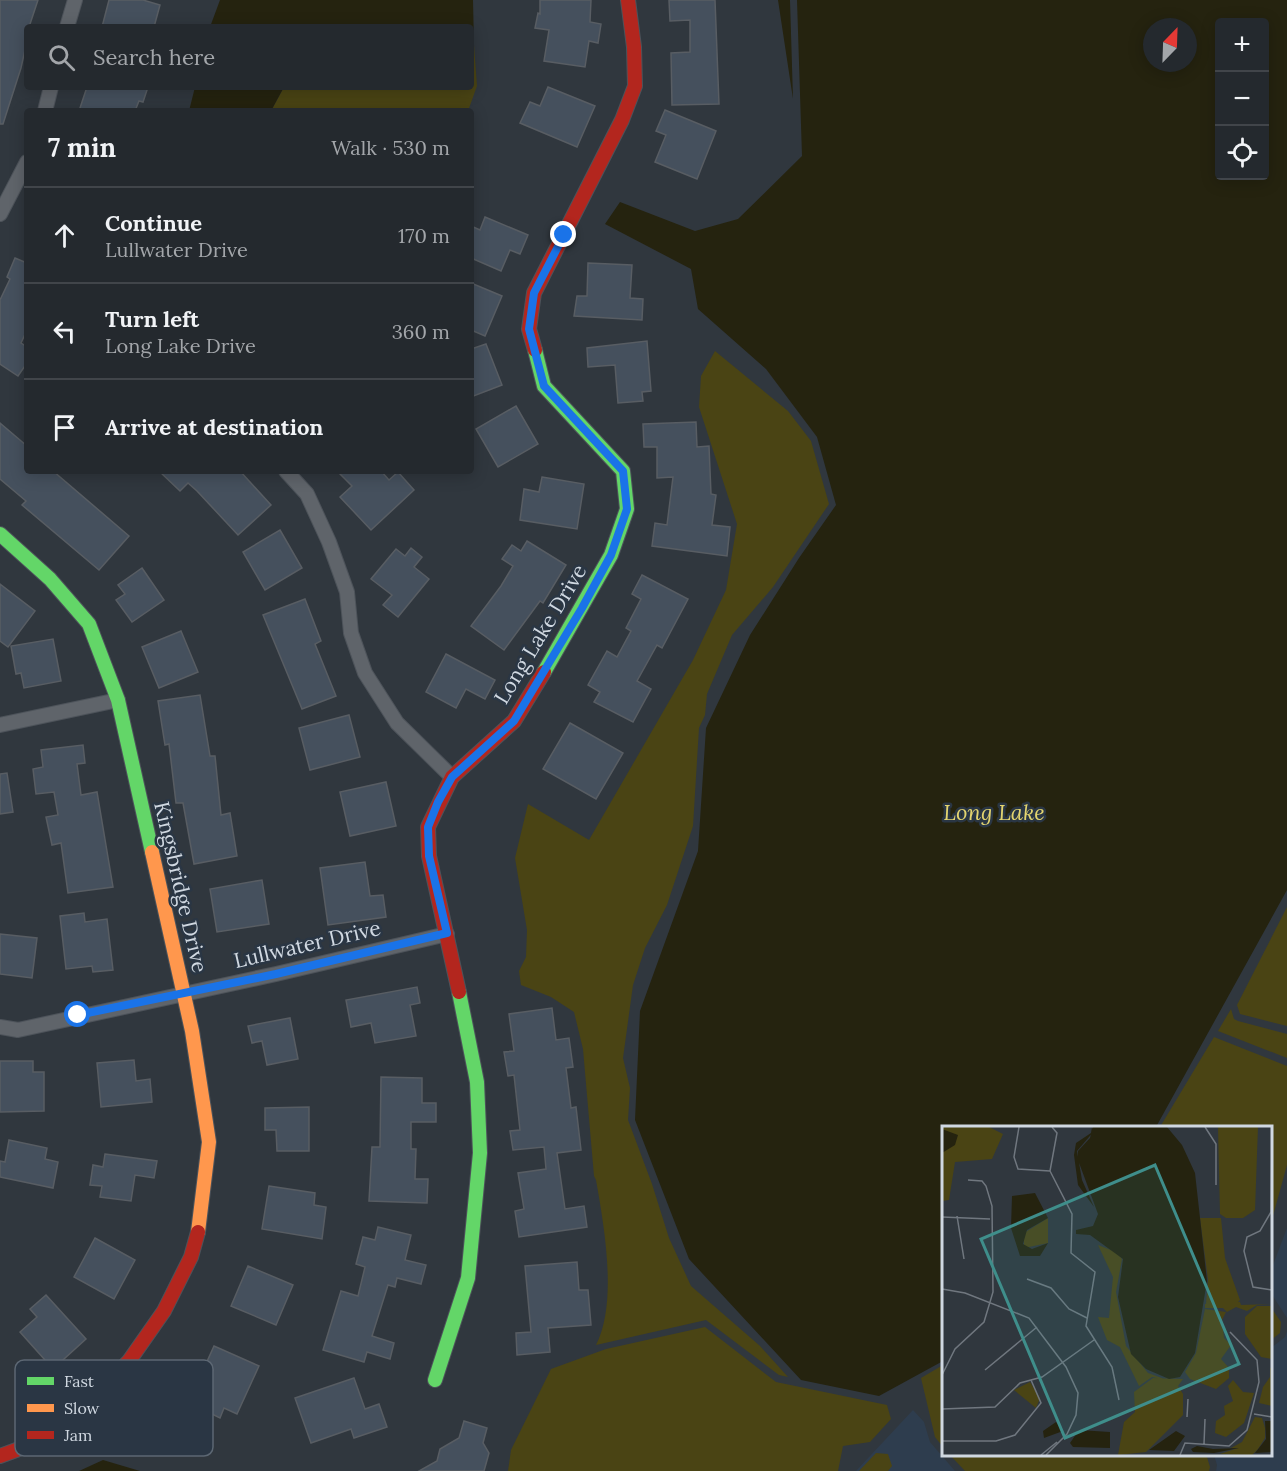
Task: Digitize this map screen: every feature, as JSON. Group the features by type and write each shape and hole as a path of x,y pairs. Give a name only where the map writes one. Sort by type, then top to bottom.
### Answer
{"street":[{"path":"68,24 75,0"},
{"name":"Long Lake Drive","path":"435,1380 468,1278 480,1153 477,1082 429,856 428,827 452,777 514,721 611,555 627,509 623,471 544,386 529,329 534,293 622,120 635,86 634,47 628,0"},
{"path":"46,108 50,90"},
{"path":"0,214 24,168"},
{"path":"289,474 307,494 329,542 347,592 351,633 365,673 397,723 452,777"},
{"name":"Kingsbridge Drive","path":"0,534 50,579 88,624 118,700 192,1032 209,1142 200,1225 191,1257 164,1311 130,1360"},
{"path":"0,725 118,700"},
{"name":"Lullwater Drive","path":"0,1027 18,1030 276,974 447,933"},
{"name":"Kingsbridge Drive","path":"0,1456 15,1451"}],"shaded area":[{"path":"474,45 477,86 469,108 273,108 282,90 474,90"},
{"path":"715,351 788,411 811,441 829,504 773,587 732,635 707,694 705,715 699,728 693,826 667,905 645,948 633,985 623,1058 630,1088 628,1120 669,1238 691,1286 760,1346 788,1377 779,1375 706,1320 596,1345 603,1327 608,1286 605,1241 594,1176 583,1049 574,1012 551,997 521,985 519,971 526,957 527,930 515,858 528,804 589,840 693,660 726,590 737,524 699,407 701,376"},
{"path":"1287,907 1287,1026 1240,1014 1237,1005"},
{"path":"1231,1009 1234,1019 1238,1021 1287,1034 1287,1058 1218,1031"},
{"path":"1214,1037 1287,1066 1287,1165 1272,1219 1272,1126 1161,1126"},
{"path":"1287,1228 1287,1318 1272,1295 1272,1268"},
{"path":"1272,1309 1281,1322 1280,1333 1272,1339"},
{"path":"705,1327 776,1382 887,1405 891,1419 870,1442 843,1446 838,1471 508,1471 511,1450 551,1369 606,1349"},
{"path":"1287,1331 1287,1471 1216,1471 1214,1456 1272,1456 1272,1347 1285,1337"},
{"path":"942,1366 942,1446 935,1437 921,1378"},
{"path":"913,1410 924,1422 930,1442 955,1471 856,1471"},
{"path":"876,1453 888,1454 892,1466 888,1471 859,1471"},
{"path":"951,1456 1207,1456 1210,1467 1209,1471 965,1471"}],"water":[{"path":"220,0 473,0 474,24 211,24"},
{"path":"778,0 790,0 793,99"},
{"name":"Long Lake","path":"797,0 1287,0 1287,890 1157,1126 942,1126 942,1362 879,1396 801,1380 689,1259 635,1120 640,1011 698,851 706,728 750,635 836,505 817,437 766,369 698,309 691,269 605,224 620,202 695,231 738,219 802,156"},
{"path":"194,90 282,90 273,108 190,108"},
{"path":"103,1460 140,1471 79,1471"}],"building":[{"path":"0,0 38,0 30,24 24,24 24,54 21,68 3,124 0,124"},
{"path":"109,0 143,0 160,5 155,24 103,24"},
{"path":"540,0 591,0 590,22 601,24 598,43 589,41 585,67 544,61 549,30 535,28 538,13 540,14"},
{"path":"669,0 715,0 719,104 672,105 671,53 690,52 690,20 670,21"},
{"path":"548,87 595,106 577,147 520,123 530,102 540,106"},
{"path":"86,90 147,90 143,102 139,101 136,108 80,108"},
{"path":"665,110 716,131 697,179 655,162 666,135 656,131"},
{"path":"485,217 528,235 520,254 510,250 501,271 474,259 474,227 480,230"},
{"path":"15,258 24,262 24,336 21,343 24,345 24,367 18,376 0,364 0,300 10,279 7,277"},
{"path":"588,263 632,265 630,298 643,299 642,320 574,316 577,296 587,296"},
{"path":"474,284 502,296 485,336 474,331"},
{"path":"647,341 651,391 642,392 643,401 618,403 615,365 588,367 587,348"},
{"path":"486,344 502,385 474,396 474,348"},
{"path":"516,406 538,444 498,467 476,429"},
{"path":"696,422 697,447 709,446 711,494 716,495 712,525 730,527 727,556 652,546 655,523 667,525 673,477 657,478 657,447 644,447 643,424"},
{"path":"0,423 24,443 24,474 57,474 129,536 99,570 22,505 26,501 0,479"},
{"path":"162,474 243,474 271,505 238,535 188,483 180,491"},
{"path":"340,474 384,474 389,480 396,474 400,474 414,490 371,530 340,497 352,486"},
{"path":"542,477 584,484 577,529 520,520 524,489 539,492"},
{"path":"280,530 302,568 265,590 243,552"},
{"path":"527,541 566,565 543,603 540,601 504,650 471,626 513,566 502,559 512,545 521,551"},
{"path":"411,548 422,557 414,567 429,579 398,617 383,605 392,595 371,579 396,549 405,556"},
{"path":"142,568 164,600 132,622 116,600 125,594 118,585"},
{"path":"642,575 688,599 662,648 657,645 637,681 651,689 633,722 594,702 600,692 588,685 607,651 617,657 631,631 626,628 641,599 632,594"},
{"path":"0,584 35,611 8,647 0,641"},
{"path":"305,599 321,641 315,644 336,696 302,709 263,615"},
{"path":"181,631 198,672 159,688 142,647"},
{"path":"53,639 61,681 24,688 21,673 16,674 11,646"},
{"path":"446,654 495,680 485,699 466,689 456,708 426,692"},
{"path":"200,695 210,756 215,756 221,815 230,813 237,856 194,864 183,803 176,803 169,744 165,745 158,701"},
{"path":"349,715 360,757 310,770 299,728"},
{"path":"570,723 623,753 596,799 543,769"},
{"path":"83,745 85,763 77,764 81,795 97,792 113,887 68,893 61,843 52,845 46,817 58,815 54,792 36,794 33,769 43,767 41,750"},
{"path":"7,773 13,812 0,814 0,774"},
{"path":"386,782 396,826 350,836 340,792"},
{"path":"365,862 370,896 383,895 386,917 328,925 320,868"},
{"path":"262,880 269,924 217,932 210,889"},
{"path":"84,913 85,922 107,919 113,970 93,972 92,966 66,969 60,916"},
{"path":"0,934 37,938 32,978 0,974"},
{"path":"417,987 420,1003 410,1005 416,1036 375,1043 371,1023 351,1027 346,1000"},
{"path":"552,1008 556,1040 569,1038 573,1067 566,1068 571,1108 576,1107 581,1150 557,1153 565,1209 584,1206 587,1227 519,1237 515,1211 524,1209 518,1173 546,1169 544,1147 513,1150 510,1131 520,1130 514,1075 508,1076 504,1052 514,1051 509,1014"},
{"path":"290,1018 298,1059 267,1065 262,1041 252,1043 248,1026"},
{"path":"134,1060 136,1081 150,1079 152,1102 101,1107 97,1063"},
{"path":"0,1061 33,1061 33,1072 44,1072 44,1111 0,1112"},
{"path":"381,1077 422,1078 422,1103 436,1103 436,1122 411,1122 411,1149 416,1149 415,1179 428,1179 427,1203 369,1201 372,1147 380,1147"},
{"path":"309,1107 309,1151 277,1151 276,1130 265,1130 265,1108"},
{"path":"9,1140 47,1148 45,1159 58,1162 53,1188 0,1177 0,1161 5,1162"},
{"path":"105,1154 157,1161 154,1178 135,1175 131,1201 100,1197 102,1186 90,1185 93,1165 103,1167"},
{"path":"269,1186 315,1193 314,1205 326,1207 322,1239 262,1229"},
{"path":"378,1227 411,1235 405,1260 426,1265 421,1284 397,1278 395,1287 388,1285 372,1336 394,1343 390,1359 367,1352 364,1362 323,1350 341,1291 358,1296 365,1267 356,1264 363,1237 375,1240"},
{"path":"95,1238 135,1260 114,1299 74,1277"},
{"path":"577,1262 579,1290 588,1290 591,1325 548,1328 550,1352 517,1355 516,1333 531,1332 525,1266"},
{"path":"248,1266 293,1285 276,1325 231,1306"},
{"path":"46,1295 86,1339 63,1360 45,1360 20,1332 37,1317 30,1309"},
{"path":"214,1346 259,1366 237,1414 224,1408 220,1418 213,1414 213,1360 208,1360"},
{"path":"354,1378 365,1409 379,1404 387,1427 354,1438 351,1429 311,1443 295,1398"},
{"path":"464,1421 487,1428 483,1443 489,1453 484,1471 419,1471 437,1461 440,1449 459,1438"}],"traffic: fast":[{"path":"535,350 544,386 623,471 627,509 611,555 544,672"},
{"path":"0,534 50,579 89,624 118,700 152,852"},
{"path":"435,1380 468,1278 480,1153 477,1082 459,992"}],"traffic: slow":[{"path":"152,852 192,1031 209,1142 198,1232"}],"traffic: jam":[{"path":"535,350 529,329 534,293 622,120 635,86 634,47 628,0"},
{"path":"459,992 429,856 428,827 452,777 514,721 544,672"},
{"path":"130,1360 164,1311 191,1257 198,1232"},
{"path":"0,1456 15,1450"}],"route":[{"path":"78,1015 276,974 447,933 429,856 428,827 438,802 452,777 514,721 611,555 627,509 623,471 544,386 529,329 534,293 564,235"}]}
